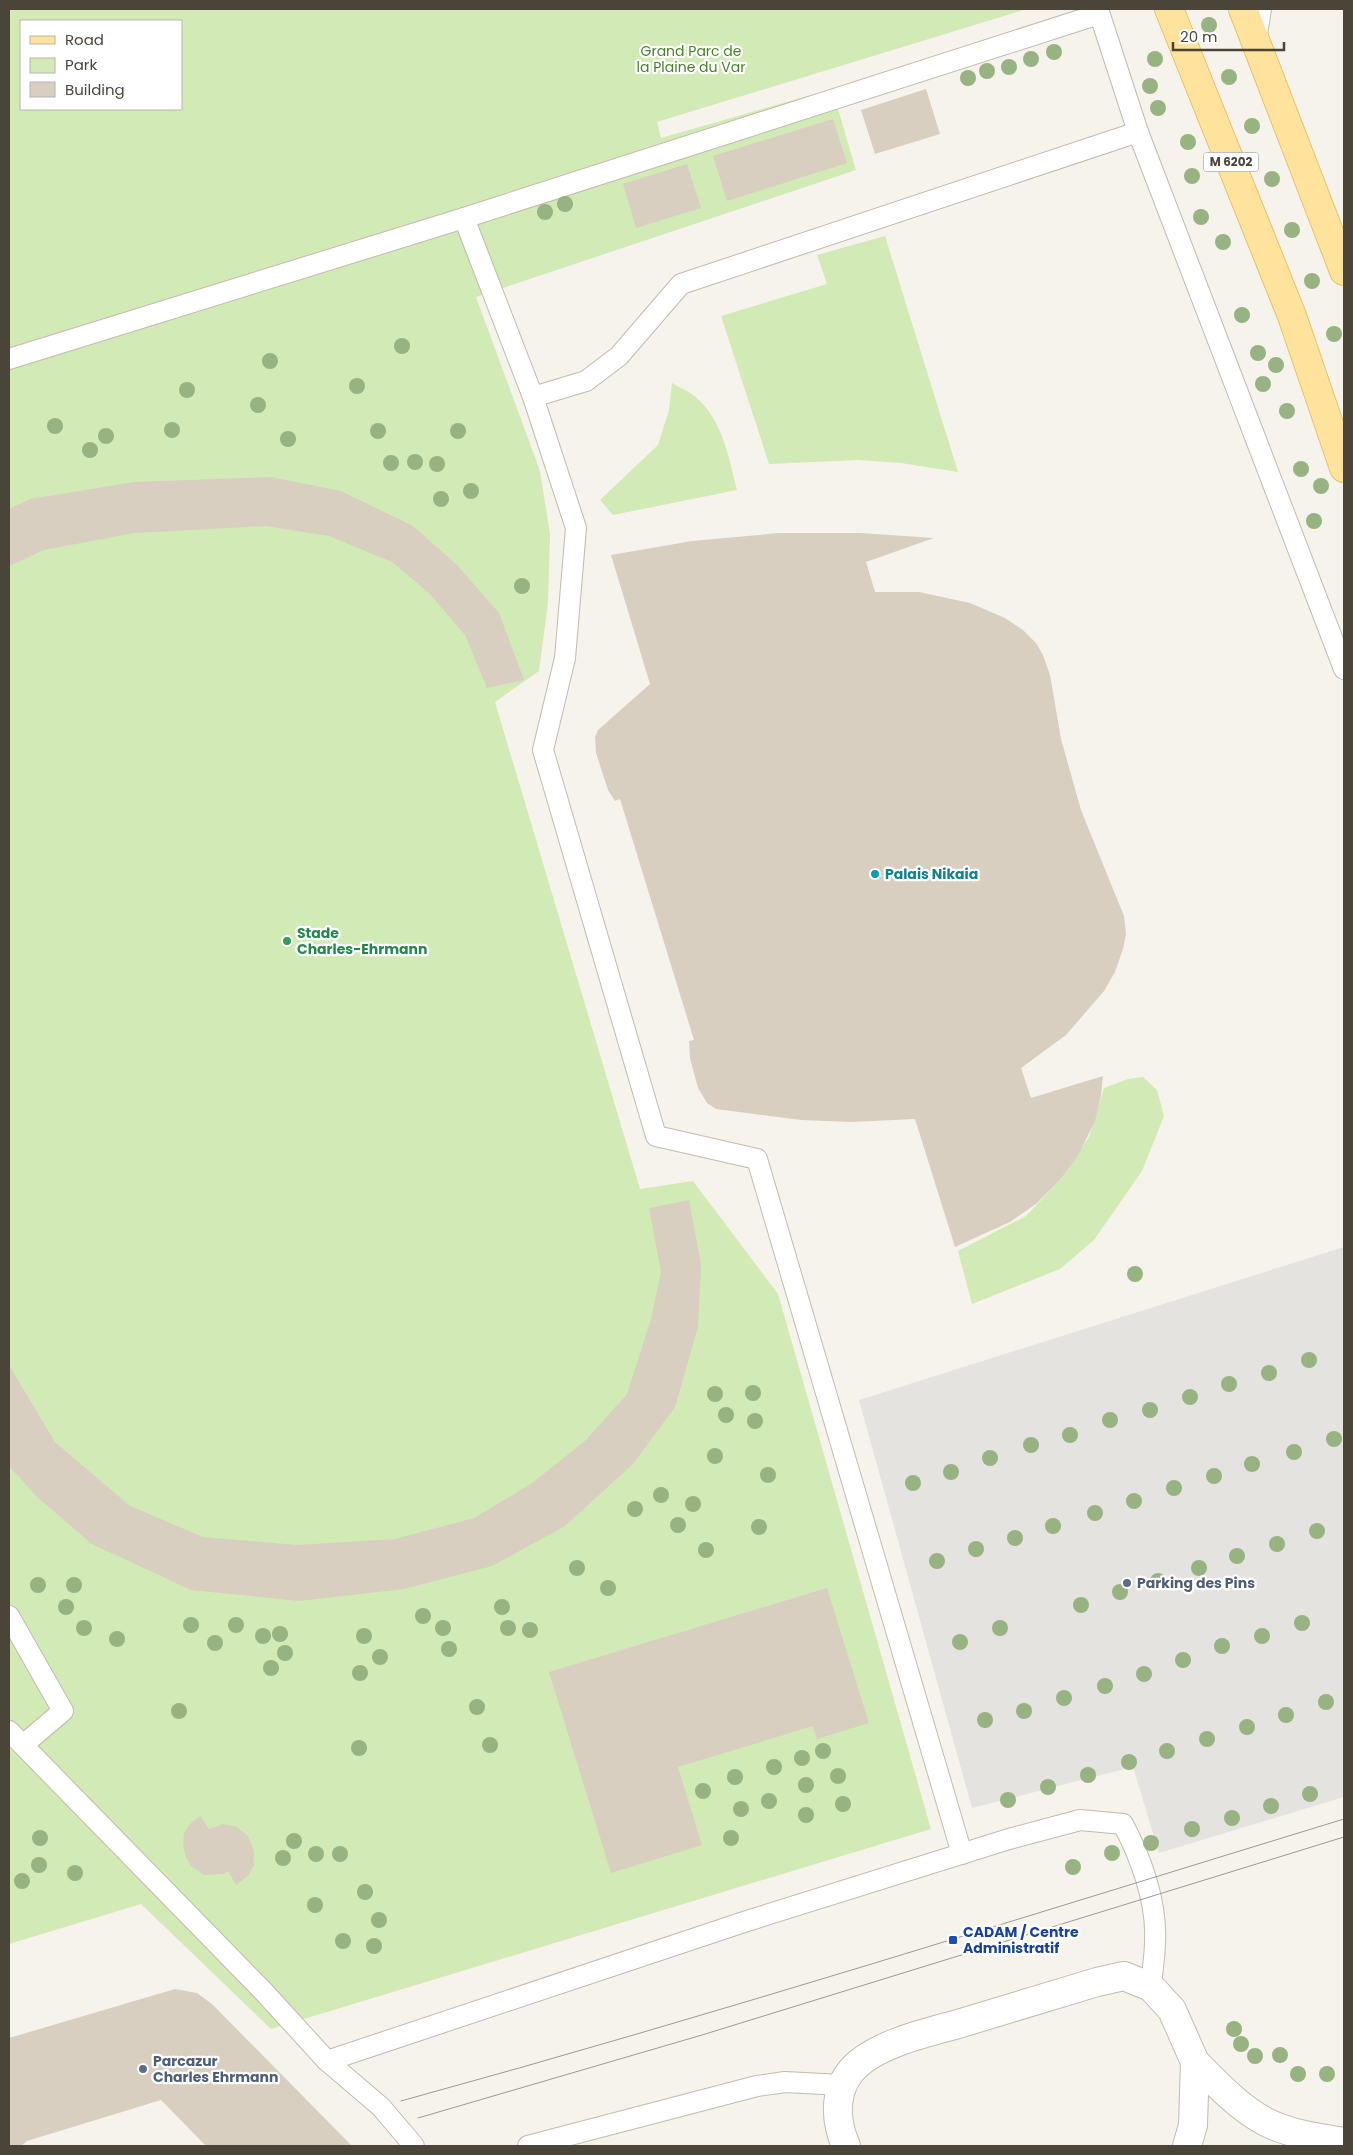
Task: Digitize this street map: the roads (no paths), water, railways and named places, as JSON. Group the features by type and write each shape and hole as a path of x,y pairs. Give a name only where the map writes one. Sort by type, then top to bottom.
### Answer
{"main road":[{"name":"M 6202","path":"1169,9 1292,316 1344,468"},
{"path":"1243,9 1344,271"},
{"name":"M 6202","path":"1292,316 1344,426"}],"street":[{"path":"846,2146 840,2131 836,2105 842,2085 859,2063 898,2042 1097,1982 1124,1976 1150,1987 1172,2010 1195,2062 1241,2105 1265,2122 1290,2131 1344,2142"},
{"path":"1187,2146 1193,2125 1195,2062"}],"lane":[{"path":"1256,41 1261,9"},
{"path":"9,359 464,218 1098,11 1138,132 1344,669"},
{"path":"533,397 586,381 619,356 681,284 1138,132"},
{"path":"464,218 533,397 576,528 566,658 543,750 650,1117 656,1136 757,1159 962,1854"},
{"path":"9,1616 64,1711 16,1738 264,1992 327,2061 381,2107 414,2146"},
{"path":"327,2061 747,1921 962,1854 1080,1820 1123,1824 1130,1838 1150,1895 1156,1940 1150,1987"},
{"path":"528,2146 757,2086 785,2082 842,2085"}],"tram line":[{"path":"401,2101 756,1999 1344,1819"},
{"path":"418,2118 702,2035 1344,1837"}],"place":[{"name":"Palais Nikaia","path":"875,874"},
{"name":"Stade Charles-Ehrmann","path":"287,941"},
{"name":"Parking des Pins","path":"1127,1583"},
{"name":"CADAM / Centre Administratif","path":"953,1940"},
{"name":"Parcazur Charles Ehrmann","path":"143,2069"}],"park label":[{"name":"Grand Parc de la Plaine du Var","path":"691,59"}]}
